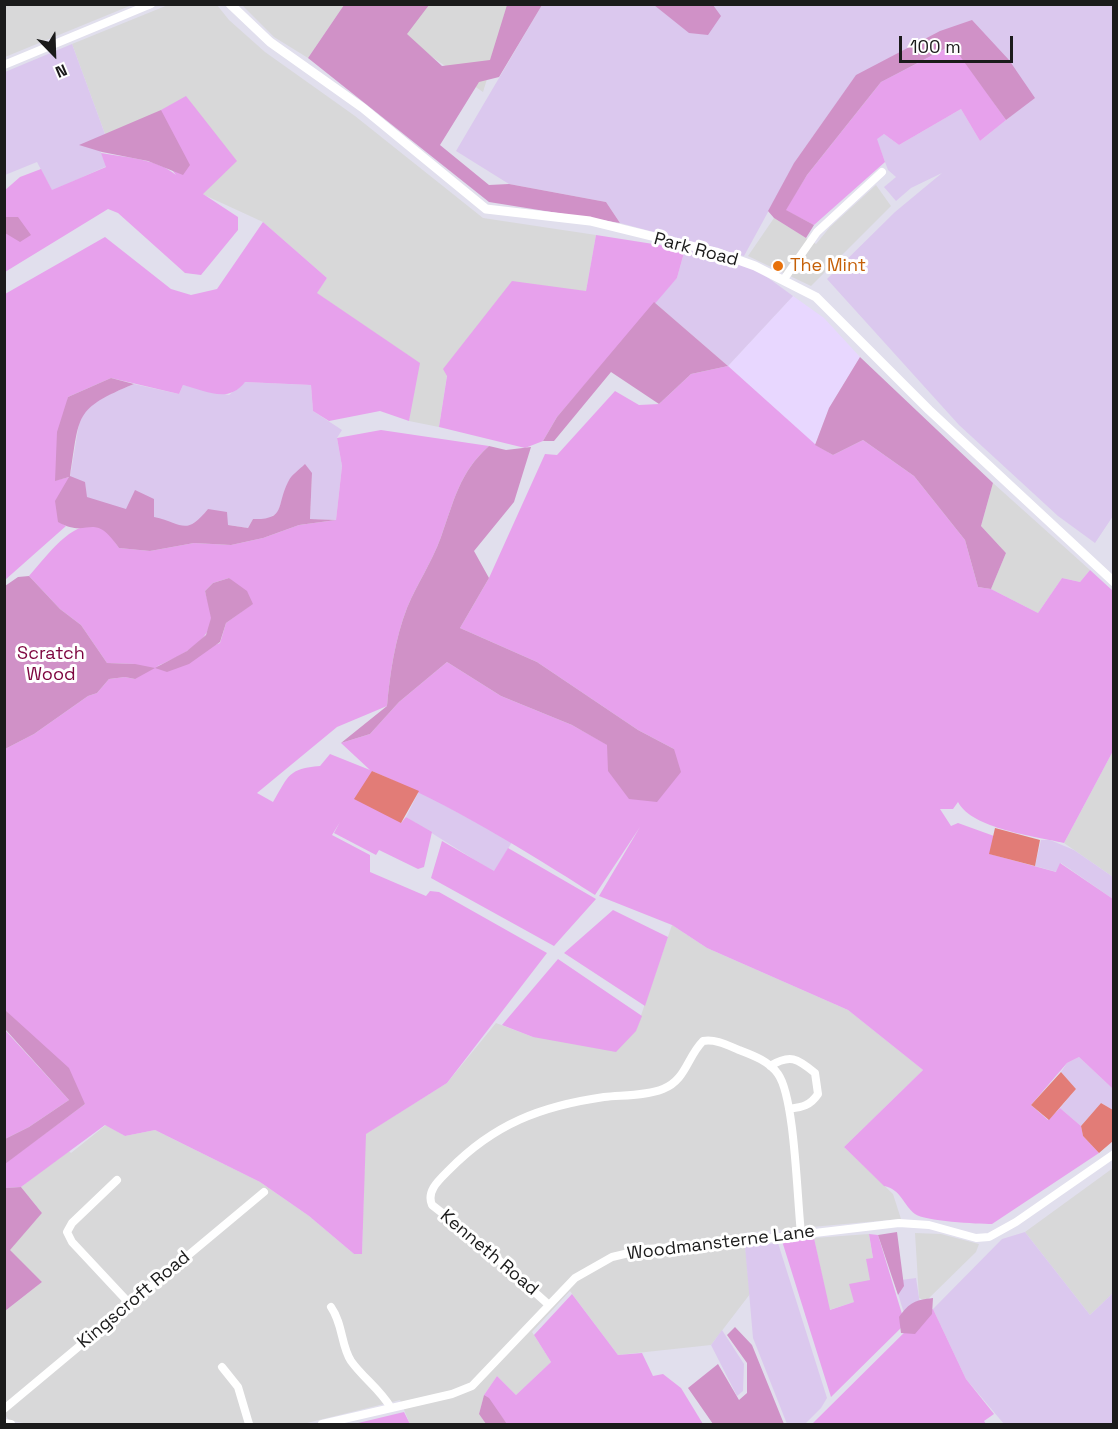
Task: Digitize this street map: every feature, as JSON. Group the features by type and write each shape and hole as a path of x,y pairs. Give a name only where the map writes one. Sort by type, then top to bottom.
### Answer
{"street":[{"path":"4,65 151,4"},
{"name":"Park Road","path":"230,4 270,42 363,108 486,209 590,221 716,252 784,279 816,297 938,418 1113,582"},
{"path":"784,279 817,232 882,172"},
{"name":"Kenneth Road","path":"549,1305 431,1201 435,1185 456,1163 488,1138 524,1117 561,1103 663,1089 680,1079 703,1041 712,1040 758,1058 770,1066"},
{"path":"789,1109 807,1106 818,1094 815,1073 790,1058 779,1059 770,1066 784,1084 789,1109 801,1233"},
{"name":"Woodmansterne Lane","path":"322,1425 472,1386 549,1305 586,1270 626,1252 722,1244 898,1223 929,1225 976,1238 989,1237 1016,1222 1113,1154"},
{"path":"117,1180 72,1223 67,1232 72,1242 129,1303"},
{"name":"Kingscroft Road","path":"4,1409 264,1192"},
{"path":"331,1307 340,1320 350,1360 383,1394 391,1408"},
{"path":"222,1367 238,1387 249,1425"},
{"path":"4,1423 11,1425"}],"shaded area":[{"path":"5,4 132,4 132,5 5,57"},
{"path":"168,5 217,5 229,20 265,52 355,116 483,218 596,235 586,291 447,375 439,427 409,421 414,376 419,363 316,293 327,278 263,222 189,188 169,167 105,134 72,44"},
{"path":"242,5 344,5 308,58 274,37"},
{"path":"417,5 510,5 483,92 393,30"},
{"path":"542,5 1113,5 1113,516 1095,543 1058,516 959,425 827,279 895,212 942,173 911,188 896,201 884,187 896,177 888,170 876,138 884,134 899,145 961,109 980,141 1018,110 856,76 797,159 744,256 620,223 606,202 509,184 456,151"},
{"path":"72,44 105,134 95,139 107,166 52,191 37,162 5,175 5,72"},
{"path":"953,45 1006,120 980,141 961,109 899,145 884,134 877,139 885,162 814,225 785,210 807,175 881,82"},
{"path":"186,96 237,161 203,194 238,217 238,230 201,275 185,273 118,213 108,209 5,272 4,191 20,177 41,169 52,190 106,167 101,153 150,162 176,175 164,152 161,110"},
{"path":"876,185 891,206 811,286 748,256 774,218 816,244 830,227"},
{"path":"263,222 327,278 317,293 420,363 409,421 380,411 329,421 313,411 311,385 245,382 232,393 217,394 183,385 179,394 111,378 68,397 56,480 70,477 58,521 66,526 5,580 5,294 105,237 171,289 191,295 217,289"},
{"path":"596,235 685,249 677,278 557,417 543,441 525,448 439,427 447,376 443,369 512,281 586,291"},
{"path":"685,249 756,269 793,296 728,366 654,302 677,278"},
{"path":"793,296 824,318 860,357 829,408 815,445 728,366"},
{"path":"728,366 816,445 833,455 863,440 914,476 965,540 978,587 991,589 1038,613 1062,578 1080,582 1090,570 1113,591 1113,751 1064,843 990,825 976,819 958,802 953,809 940,809 951,826 958,823 994,836 990,854 1056,872 1060,863 1113,899 1113,1089 1079,1057 1067,1063 1031,1105 1048,1120 1060,1108 1081,1126 1083,1136 1099,1153 992,1224 940,1220 915,1214 894,1190 884,1186 844,1147 923,1070 848,1010 707,948 672,925 599,896 640,827 595,895 486,828 372,771 401,823 406,817 432,832 424,867 418,869 379,850 376,855 334,833 340,822 332,835 370,855 370,872 426,896 430,891 439,892 547,953 447,1083 366,1134 362,1254 354,1254 309,1216 260,1182 155,1130 125,1136 105,1125 21,1187 5,1188 4,1164 85,1104 5,1010 5,749 34,734 88,696 97,693 109,679 125,677 135,679 135,664 107,663 81,625 60,609 29,576 62,540 83,527 94,526 105,529 119,548 150,551 194,543 231,545 263,538 299,525 336,520 342,466 337,438 381,430 489,446 464,477 437,546 407,608 394,656 387,706 337,727 257,793 273,802 290,775 301,769 320,766 330,754 370,770 341,743 370,734 399,702 447,662 501,696 572,725 608,745 608,771 674,749 638,730 537,662 460,628 489,578 545,454 557,455 615,391 639,405 659,404 691,374","holes":["229,578 252,604 226,623 220,643 156,667 190,649 204,636 211,619 205,591 213,583"]},
{"path":"244,382 311,385 313,411 342,430 337,438 342,466 336,520 310,519 312,473 289,480 277,515 273,515 271,519 253,519 248,528 228,525 208,509 196,524 184,527 102,504 86,497 70,477 80,417 94,403 110,394 134,384 179,394 183,385 229,395"},
{"path":"993,483 1090,570 1080,582 1062,578 1038,613 991,589 1006,553 981,526"},
{"path":"1113,751 1113,877 1064,843"},
{"path":"372,771 419,791 401,823 354,799"},
{"path":"419,791 512,842 494,872 406,817"},
{"path":"995,828 1040,840 1035,866 989,854"},
{"path":"1041,840 1050,840 1074,850 1113,877 1113,899 1061,863 1057,872 1035,866"},
{"path":"442,841 494,871 508,848 596,899 554,946 431,878"},
{"path":"613,910 668,937 645,1006 564,953"},
{"path":"672,925 707,948 848,1010 923,1070 844,1147 893,1194 901,1219 744,1233 750,1294 711,1345 618,1355 570,1291 532,1332 551,1362 516,1395 497,1376 484,1395 479,1414 486,1424 410,1424 400,1400 303,1424 28,1424 9,1420 5,1415 5,1311 42,1282 9,1250 42,1213 21,1187 44,1169 69,1151 71,1153 106,1125 125,1136 155,1130 260,1182 309,1216 354,1254 362,1254 365,1134 447,1083 496,1023 533,1037 636,1030"},
{"path":"558,959 642,1016 636,1031 616,1052 533,1037 502,1025"},
{"path":"4,1029 69,1100 29,1127 5,1139"},
{"path":"1079,1057 1113,1089 1113,1110 1101,1103 1081,1126 1060,1108 1076,1089 1061,1072 1067,1063"},
{"path":"1061,1072 1076,1089 1049,1120 1031,1105"},
{"path":"1101,1103 1113,1110 1113,1141 1099,1153 1083,1136 1081,1126"},
{"path":"1113,1168 1113,1293 1090,1315 1025,1232"},
{"path":"1025,1232 1090,1315 1113,1293 1113,1424 1004,1424 966,1379 933,1309 1002,1239"},
{"path":"915,1233 941,1234 979,1244 976,1252 926,1301 919,1298"},
{"path":"869,1234 873,1259 867,1260 871,1280 854,1302 829,1310 814,1238"},
{"path":"869,1234 878,1235 905,1324 831,1397 782,1241 814,1238 830,1310 854,1302 849,1284 870,1280 866,1259 873,1258"},
{"path":"778,1243 827,1398 821,1408 805,1424 787,1424 753,1338 745,1246"},
{"path":"916,1278 921,1311 907,1323 894,1281"},
{"path":"572,1294 618,1355 642,1353 653,1376 663,1374 681,1388 703,1424 507,1424 484,1395 497,1376 516,1395 551,1362 534,1335"},
{"path":"933,1309 966,1379 994,1414 984,1421 986,1424 812,1424 923,1314"},
{"path":"722,1330 744,1364 743,1391 737,1396 711,1345"},
{"path":"404,1412 410,1424 354,1424"}],"green space":[{"path":"344,5 429,5 407,34 442,66 490,60 507,5 542,5 499,77 479,82 440,145 489,185 509,184 606,202 620,223 489,202 308,58"},
{"path":"654,5 713,5 721,16 708,35 689,33"},
{"path":"972,20 1009,60 1035,98 1006,120 952,45 881,82 807,175 786,210 814,225 806,238 774,218 768,211 794,163 856,75 940,31"},
{"path":"161,110 190,165 183,175 148,161 79,145"},
{"path":"5,217 18,217 31,235 20,242 5,233"},
{"path":"654,302 728,366 691,374 659,404 611,372 554,441 543,441 557,417"},
{"path":"860,357 993,483 981,526 1006,553 991,589 978,587 965,540 914,476 863,440 833,455 815,445 829,408"},
{"path":"111,378 134,384 100,400 83,416 76,439 70,476 85,482 87,497 126,509 135,490 154,499 154,517 183,526 194,523 208,509 227,512 228,525 248,528 253,519 263,519 275,514 289,479 305,464 312,473 310,519 336,520 299,525 263,538 231,545 194,543 150,551 119,548 110,536 96,527 69,527 58,522 55,501 69,477 55,481 57,432 68,397"},
{"path":"489,446 506,450 531,447 514,502 474,551 489,578 460,628 537,662 638,730 674,749 681,772 657,802 629,799 608,771 607,745 572,725 501,696 447,662 399,702 370,734 341,743 387,706 394,656 407,608 437,546 464,477"},
{"name":"Scratch Wood","path":"29,576 60,609 81,625 107,663 135,664 155,668 135,679 125,677 109,679 97,693 88,696 34,734 5,749 5,586 18,577"},
{"path":"229,578 247,591 253,604 226,623 220,642 189,664 167,672 155,668 187,651 206,635 211,618 205,591 213,583"},
{"path":"5,1010 69,1068 85,1104 5,1164 5,1139 29,1127 69,1100 5,1029"},
{"path":"21,1187 42,1213 10,1250 42,1282 5,1311 5,1188"},
{"path":"897,1232 904,1286 898,1295 878,1235"},
{"path":"933,1298 932,1314 915,1334 901,1333 899,1317 906,1308 917,1301"},
{"path":"735,1327 752,1345 784,1424 713,1424 688,1388 718,1364 739,1400 747,1393 747,1363 727,1335"},
{"path":"484,1395 489,1398 507,1424 486,1424 479,1414"}],"place":[{"name":"The Mint","path":"778,266"}]}
